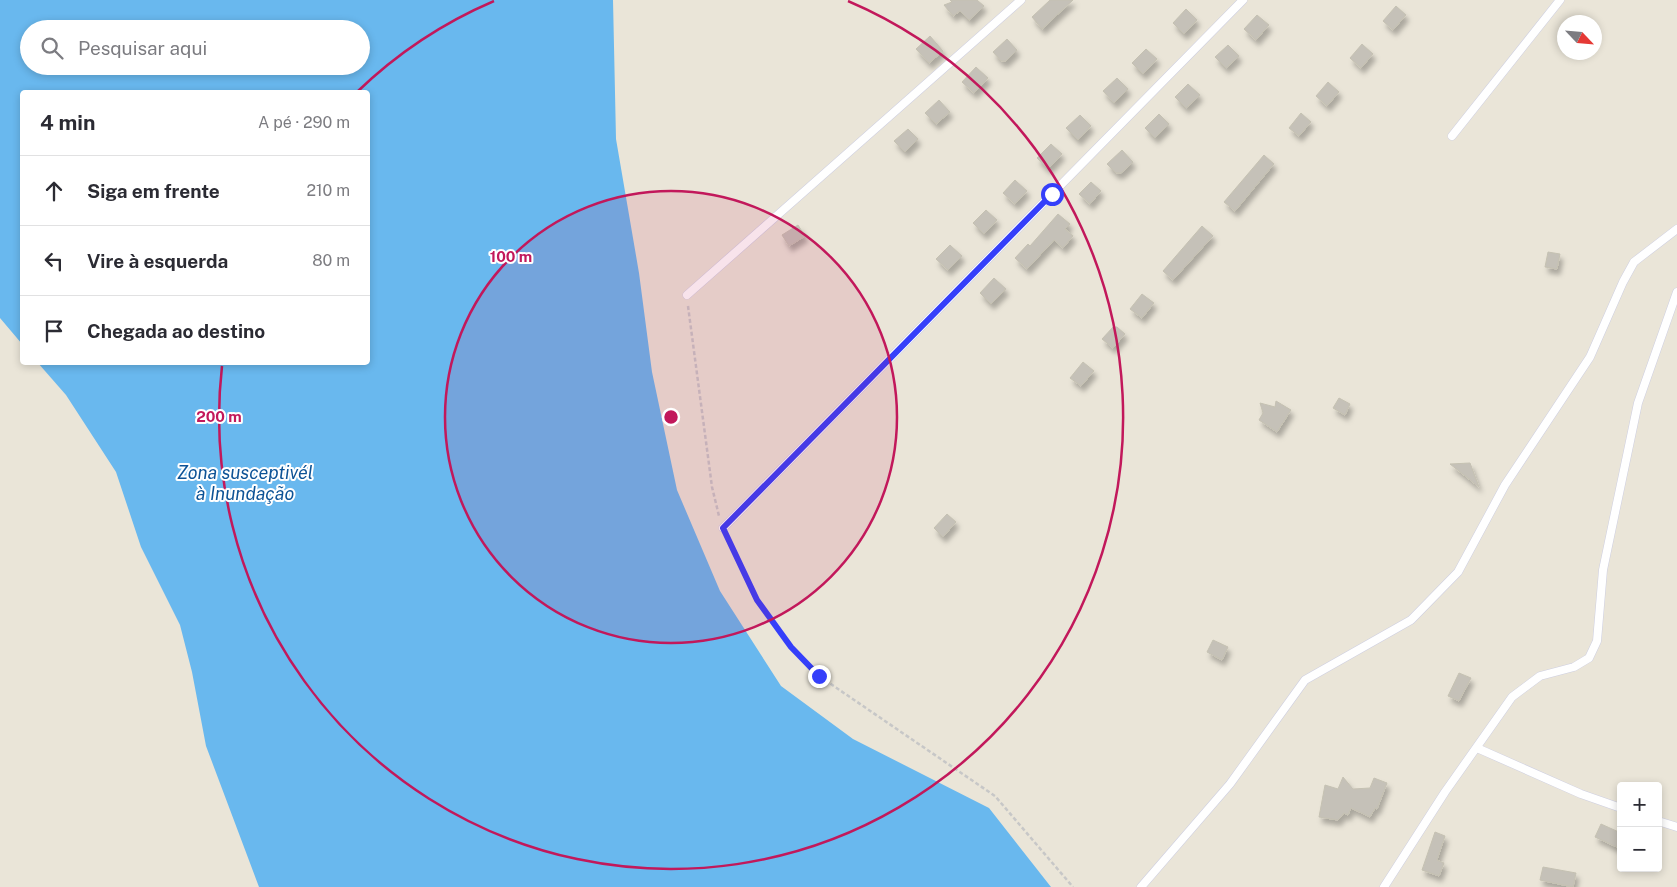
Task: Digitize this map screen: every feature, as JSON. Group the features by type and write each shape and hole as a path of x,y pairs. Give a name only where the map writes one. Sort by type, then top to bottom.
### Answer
{"lane":[{"path":"687,295 1021,0"},
{"path":"723,528 1242,0"},
{"path":"1452,136 1560,0"},
{"path":"1141,887 1230,784 1305,680 1411,620 1458,572 1506,485 1590,357 1622,282 1634,262 1677,229"},
{"path":"1384,887 1445,792 1512,697 1540,676 1574,667 1589,658 1597,641 1603,570 1638,402 1677,292"},
{"path":"1476,748 1581,794 1617,807"},
{"path":"1662,822 1677,827"}],"path":[{"path":"687,295 712,487 723,528 757,600 791,647 819,676 995,796 1073,887"}],"water":[{"name":"Zona susceptivél à Inundação","path":"0,0 613,0 616,139 639,273 652,372 677,490 720,591 781,686 853,739 989,808 1051,887 259,887 206,746 192,672 180,625 141,547 116,472 66,395 40,365 370,365 370,90 20,90 20,342 0,318"}],"building":[{"path":"950,0 977,0 984,6 969,20 960,11 953,16 944,5 952,2"},
{"path":"1050,0 1073,0 1042,29 1032,17"},
{"path":"1396,6 1406,15 1393,30 1383,21"},
{"path":"1186,9 1197,20 1184,34 1173,23"},
{"path":"1257,15 1269,25 1256,40 1244,29"},
{"path":"930,36 943,51 929,63 916,49"},
{"path":"1007,39 1017,50 1006,61 1001,61 993,52"},
{"path":"1362,44 1373,54 1361,68 1350,58"},
{"path":"1228,45 1239,56 1226,68 1215,57"},
{"path":"1146,49 1157,59 1143,74 1132,63"},
{"path":"976,67 988,78 974,93 962,82"},
{"path":"1117,78 1128,89 1114,103 1103,91"},
{"path":"1328,82 1339,92 1327,106 1316,96"},
{"path":"1188,84 1200,95 1186,108 1175,97"},
{"path":"939,100 950,112 936,124 925,113"},
{"path":"1301,113 1311,122 1299,136 1289,128"},
{"path":"1159,114 1169,124 1155,138 1145,128"},
{"path":"1080,115 1091,126 1078,140 1066,128"},
{"path":"908,129 918,139 905,152 894,141"},
{"path":"1051,144 1062,154 1048,169 1037,158"},
{"path":"1122,150 1133,162 1121,173 1116,173 1107,164"},
{"path":"1264,155 1274,164 1235,211 1224,202"},
{"path":"1015,180 1027,191 1015,204 1003,193"},
{"path":"1091,182 1101,191 1090,204 1079,194"},
{"path":"986,210 997,220 984,234 973,223"},
{"path":"1058,214 1070,224 1065,229 1073,236 1063,248 1054,240 1027,269 1015,258 1028,244 1030,246"},
{"path":"798,225 805,236 789,246 782,235"},
{"path":"1202,226 1213,236 1173,280 1163,271"},
{"path":"950,245 962,256 948,270 936,259"},
{"path":"1548,252 1560,254 1557,269 1545,267"},
{"path":"994,278 1006,289 991,304 980,293"},
{"path":"1142,294 1154,303 1142,318 1130,309"},
{"path":"1113,327 1117,327 1125,334 1113,348 1102,339"},
{"path":"1083,362 1094,371 1081,386 1070,378"},
{"path":"1339,398 1350,404 1345,415 1333,408"},
{"path":"1276,401 1291,410 1277,432 1259,420 1263,413 1260,403 1275,407"},
{"path":"1470,463 1479,487 1450,464"},
{"path":"947,514 956,522 943,537 934,528"},
{"path":"1213,640 1228,647 1222,660 1207,652"},
{"path":"1459,673 1471,678 1459,701 1448,696"},
{"path":"1343,777 1353,789 1370,788 1374,778 1387,783 1377,809 1375,808 1370,817 1351,808 1348,815 1344,813 1338,820 1319,817 1325,785 1338,789"},
{"path":"1601,824 1617,831 1617,847 1595,837"},
{"path":"1435,832 1445,836 1437,860 1444,863 1439,876 1422,870"},
{"path":"1543,867 1576,873 1573,887 1540,880"}],"route":[{"path":"819,676 791,647 757,600 723,528 1052,194"}]}
